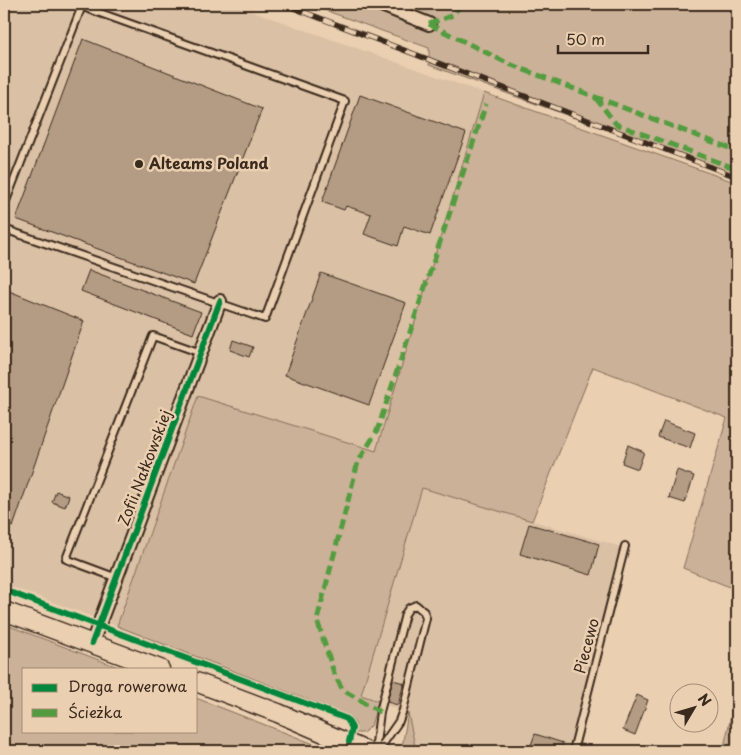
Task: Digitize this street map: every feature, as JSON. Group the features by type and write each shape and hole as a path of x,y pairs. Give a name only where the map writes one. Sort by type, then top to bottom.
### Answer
{"main road":[{"path":"4,611 157,668"},
{"path":"198,683 278,713 366,751"}],"street":[{"path":"379,4 429,24"},
{"name":"Zofii Nałkowskiej","path":"92,644 220,302"}],"lane":[{"path":"4,206 78,5 345,101 265,318 4,229"},
{"path":"117,578 66,559 153,336 202,353"},
{"name":"Piecewo","path":"573,751 625,546"},
{"path":"416,605 424,612 426,618 403,710 399,721 377,751 380,712 405,614 409,608 416,605"}],"shaded area":[{"path":"4,4 231,4 484,93 376,452 198,396 117,626 4,584"},
{"path":"308,4 737,4 737,177 429,65 429,48"},
{"path":"484,93 737,183 737,590 683,568 727,418 593,367 532,521 422,488 361,695 378,701 371,726 363,733 354,733 356,725 350,716 117,626 198,396 376,451"},
{"path":"422,488 621,547 569,751 416,751 408,713 361,696"},
{"path":"4,624 120,668 22,668 22,732 198,732 198,699 332,751 4,751"},
{"path":"737,690 737,751 723,751"},
{"path":"408,713 416,751 403,751 402,747"},
{"path":"571,742 614,751 569,751"}],"building":[{"name":"Alteams Poland","path":"83,39 262,109 194,284 16,219"},
{"path":"360,95 466,133 430,235 404,226 398,246 364,234 371,214 346,206 344,210 322,202"},
{"path":"89,270 201,312 193,334 81,291"},
{"path":"321,273 406,303 369,405 285,375"},
{"path":"4,289 84,321 13,527 4,523"},
{"path":"233,340 253,347 249,357 230,350"},
{"path":"664,421 695,433 690,448 658,437"},
{"path":"628,445 644,452 638,469 622,463"},
{"path":"677,470 694,476 685,503 669,498"},
{"path":"56,491 69,496 65,507 52,502"},
{"path":"529,524 599,544 591,575 520,554"},
{"path":"393,680 404,683 398,705 387,702"},
{"path":"637,695 648,700 635,735 623,730"},
{"path":"535,734 563,743 560,751 541,751 530,748"}],"railway":[{"path":"283,4 737,177"}],"marked path":[{"path":"429,24 453,15 461,4"},
{"path":"429,24 509,64 737,151"},
{"path":"595,97 616,124 737,169"},
{"path":"380,712 343,690 335,676 317,620 358,462 377,431 486,104"}],"cycle path":[{"path":"92,643 220,301"},
{"path":"4,590 347,719 352,728 349,742"}],"place":[{"name":"Alteams Poland","path":"139,164"}]}
